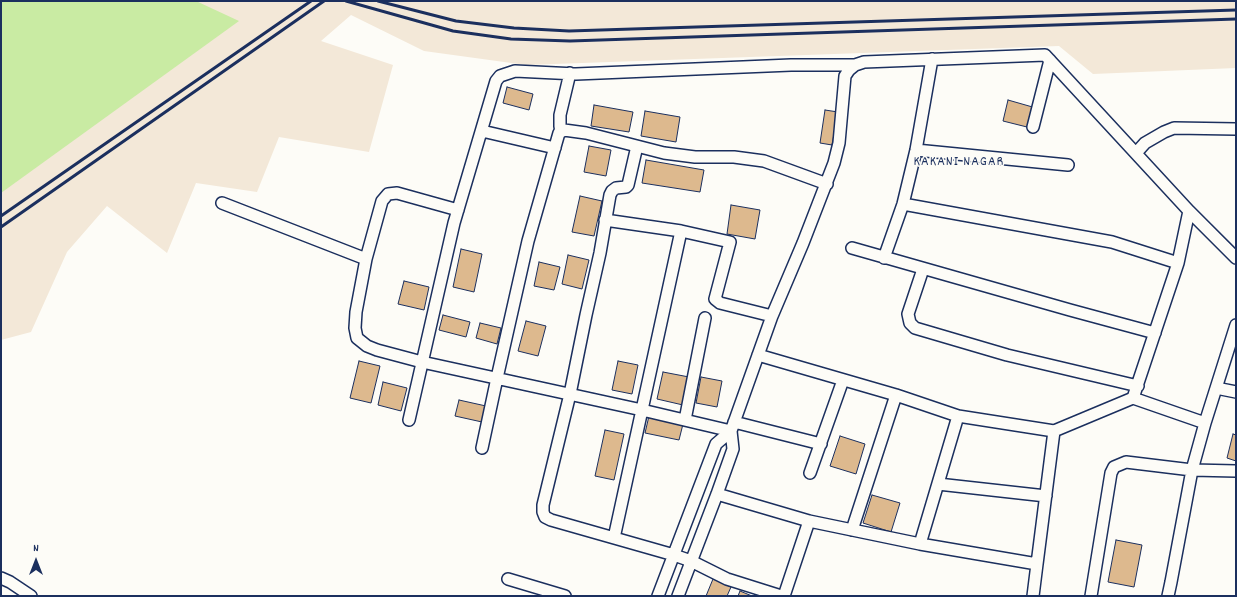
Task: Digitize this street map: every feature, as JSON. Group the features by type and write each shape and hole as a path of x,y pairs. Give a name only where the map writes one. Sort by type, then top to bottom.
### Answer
{"street":[{"path":"409,420 458,210 496,81 500,76 515,71 570,73 791,65 855,65 864,62 1045,55 1189,211 1236,258"},
{"path":"884,258 903,204 916,150 932,59"},
{"path":"1033,127 1050,60"},
{"path":"678,596 718,494 733,449 732,427 772,316 827,184 834,163 838,143 845,76 855,65"},
{"path":"482,448 528,241 559,133 561,132 560,114 570,73"},
{"path":"1136,153 1145,143 1174,128 1236,129"},
{"path":"561,132 564,130 586,133 664,152 696,157 734,157 764,161 827,184"},
{"path":"482,131 555,148"},
{"path":"637,146 628,185 626,187 616,188 610,195 600,253 570,394 542,509 545,517 551,520 674,555 691,561 727,579 781,596"},
{"path":"916,150 1068,165"},
{"path":"458,210 397,193 388,194 382,201 366,259 356,312 355,328 357,338 367,346 422,362 685,420 732,427 821,444"},
{"path":"222,203 366,259"},
{"path":"903,204 1112,242 1178,263"},
{"path":"1133,398 1178,263 1189,211"},
{"path":"605,220 681,231 730,242 716,299 720,303 772,316"},
{"path":"614,538 681,231"},
{"path":"852,248 1155,333"},
{"path":"923,269 908,314 910,323 915,328 1007,355 1138,386"},
{"path":"685,420 705,318"},
{"path":"1168,596 1192,470 1204,422 1236,325"},
{"path":"758,355 896,395 958,416 1054,432 1133,398 1204,422"},
{"path":"810,473 843,380"},
{"path":"1216,388 1236,392"},
{"path":"852,530 896,395"},
{"path":"920,544 958,416"},
{"path":"658,596 716,444 732,427"},
{"path":"1033,596 1054,432"},
{"path":"1091,596 1111,473 1114,467 1126,462 1192,470 1236,471"},
{"path":"938,484 1046,496"},
{"path":"718,494 809,521 920,544 1038,564"},
{"path":"784,596 809,521"},
{"path":"1,578 10,582 31,596"},
{"path":"508,579 565,596"}],"shaded area":[{"path":"1,1 1236,1 1236,68 1093,74 1059,46 526,65 424,51 351,15 321,41 393,65 369,152 279,137 257,192 196,183 167,253 107,206 67,252 31,332 1,340"}],"green space":[{"path":"1,1 196,1 239,21 1,193"}],"building":[{"path":"507,87 533,94 529,110 503,103"},
{"path":"1008,100 1036,108 1031,128 1003,121"},
{"path":"594,105 633,112 629,132 591,126"},
{"path":"825,110 838,112 832,145 820,143"},
{"path":"645,111 680,117 676,142 641,136"},
{"path":"589,146 611,150 606,176 584,172"},
{"path":"646,160 704,170 700,192 642,183"},
{"path":"580,196 602,201 594,236 572,232"},
{"path":"731,205 760,210 755,239 727,234"},
{"path":"461,249 482,254 474,292 453,287"},
{"path":"568,255 589,260 582,289 562,284"},
{"path":"539,262 560,267 554,290 534,286"},
{"path":"404,281 429,287 424,310 398,304"},
{"path":"443,315 470,322 466,337 439,330"},
{"path":"526,321 546,326 538,356 518,351"},
{"path":"480,323 501,328 497,344 476,338"},
{"path":"359,361 380,366 371,403 350,398"},
{"path":"618,361 638,365 632,394 612,390"},
{"path":"663,372 689,377 683,405 657,399"},
{"path":"701,377 722,381 717,407 696,403"},
{"path":"383,382 407,388 401,411 378,405"},
{"path":"459,400 486,406 482,422 455,416"},
{"path":"649,416 683,424 679,440 645,433"},
{"path":"605,430 624,434 614,480 595,476"},
{"path":"1233,434 1236,435 1236,461 1227,458"},
{"path":"840,436 865,444 856,474 830,466"},
{"path":"872,495 900,503 891,532 863,523"},
{"path":"1116,540 1142,545 1134,587 1108,582"},
{"path":"713,579 731,587 727,596 706,596"},
{"path":"740,591 752,596 738,596"}],"railway":[{"path":"1,216 311,1"},
{"path":"1,227 324,1"},
{"path":"346,1 453,31 511,39 570,41 1236,19"},
{"path":"378,1 456,21 514,28 569,31 1236,10"}],"district":[{"name":"KAKANI NAGAR","path":"959,163"}]}
